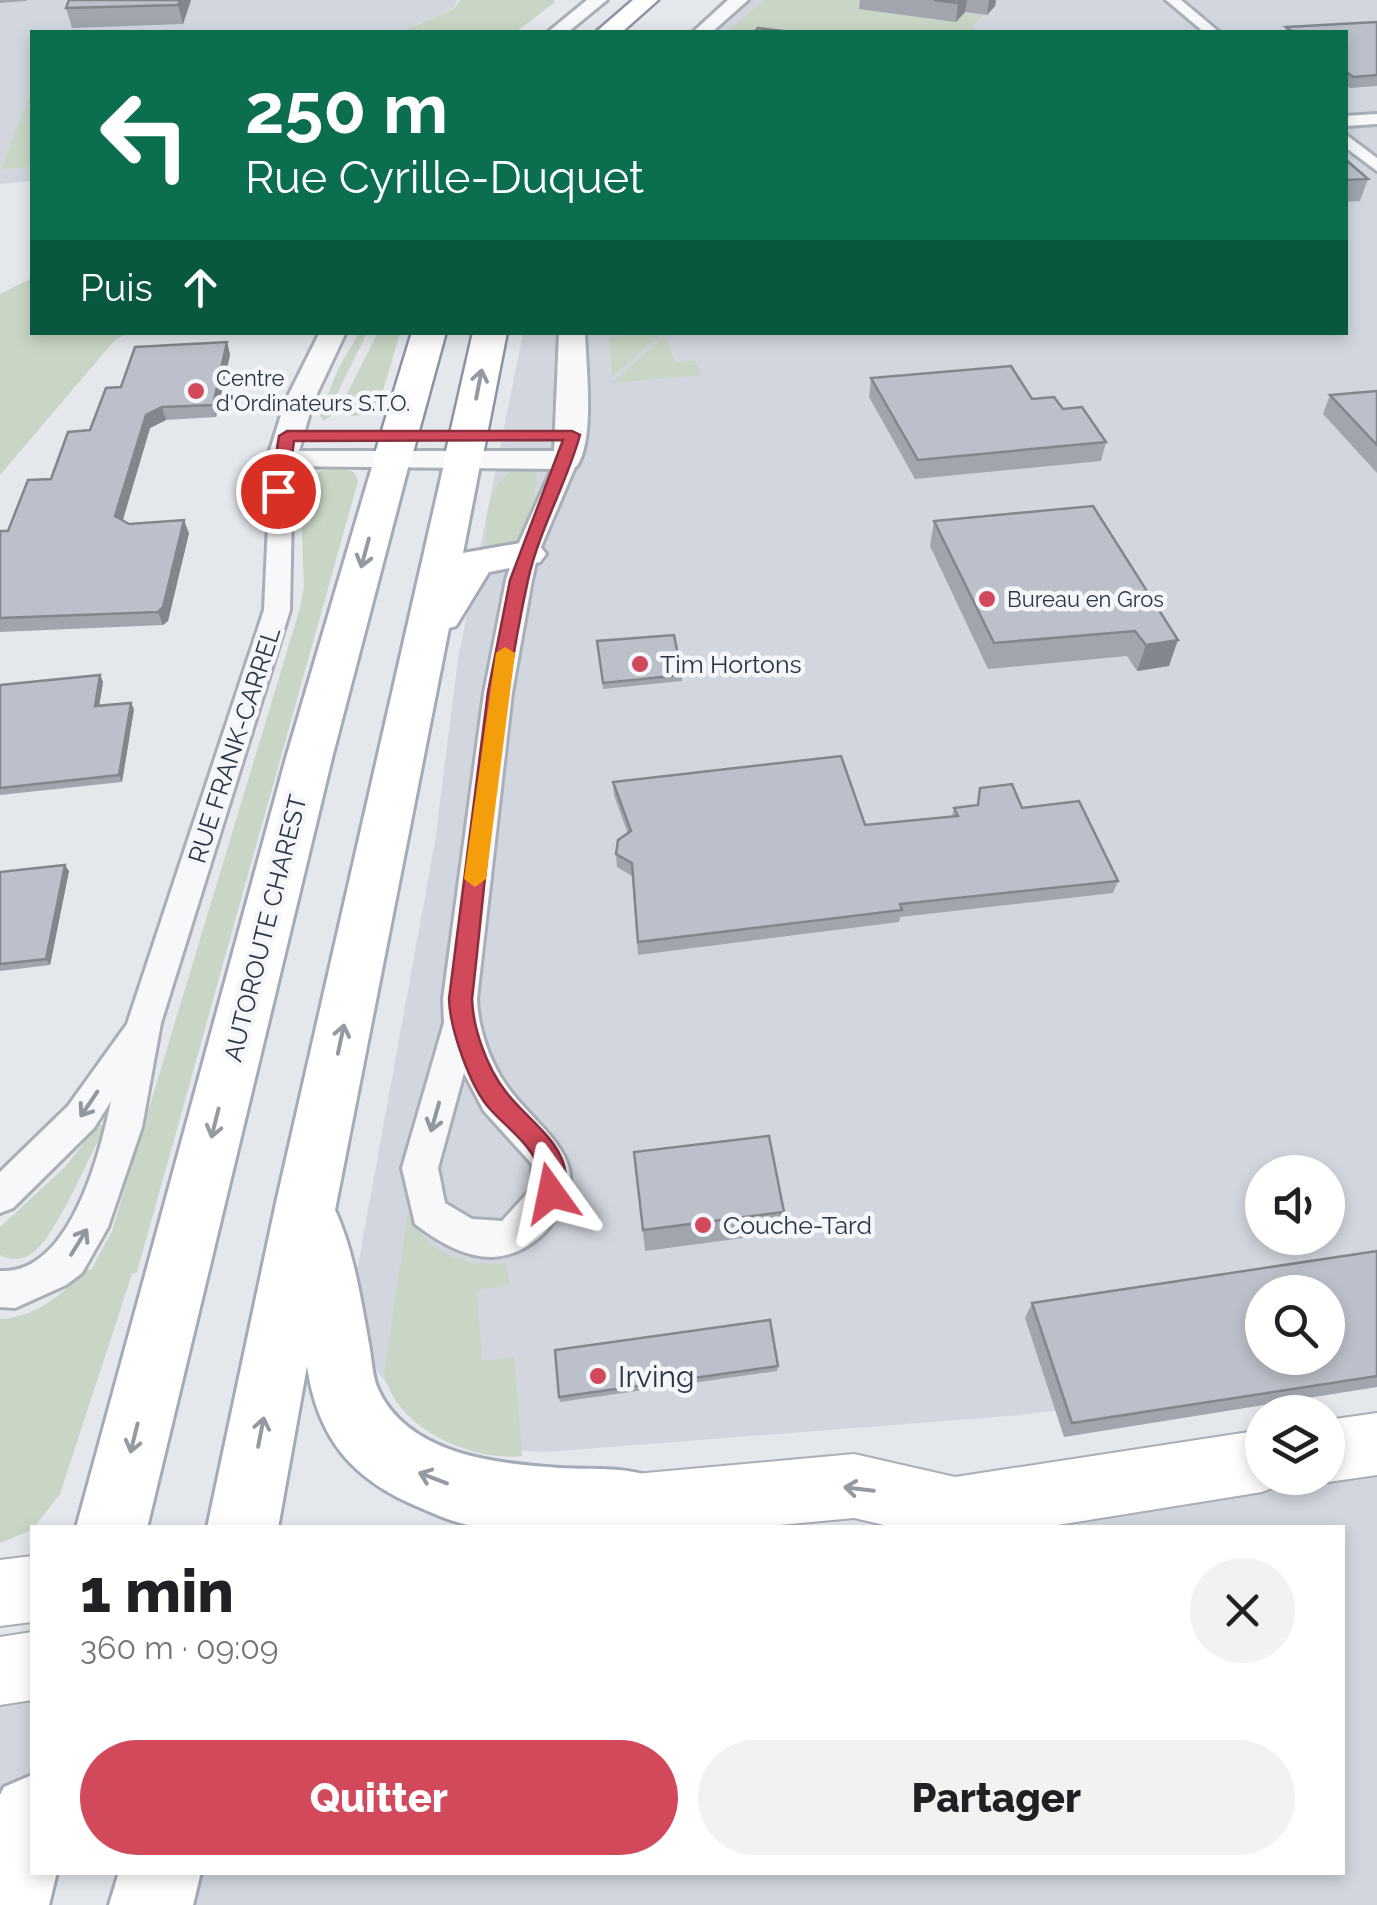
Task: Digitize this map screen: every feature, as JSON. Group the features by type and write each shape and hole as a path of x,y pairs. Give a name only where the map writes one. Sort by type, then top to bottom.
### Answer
{"highway":[{"path":"610,30 647,0"},
{"name":"AUTOROUTE CHAREST","path":"396,448 428,335"},
{"path":"466,448 489,335"}],"main road":[{"name":"AUTOROUTE CHAREST","path":"112,1525 308,758 396,448"},
{"path":"243,1525 306,1203 466,448"},
{"path":"424,650 471,566 483,558 526,554"},
{"path":"306,1203 335,1336 340,1379 367,1439 400,1463 452,1485 562,1506 854,1486 934,1518 1245,1465"},
{"path":"1345,1449 1377,1444"},
{"path":"510,1525 633,1504"},
{"path":"0,1593 30,1589"},
{"path":"0,1670 30,1666"},
{"path":"7,1905 30,1822"},
{"path":"152,1905 159,1875"}],"street":[{"path":"560,30 598,0"},
{"path":"704,30 740,0"},
{"path":"1156,0 1189,14"},
{"path":"1173,0 1209,30"},
{"path":"1348,121 1377,119"},
{"path":"1348,142 1377,166"},
{"name":"RUE FRANK-CARREL","path":"0,1290 15,1290 68,1260 88,1227 124,1127 144,1023 277,610 281,581 278,510 285,448 308,378 331,335"},
{"path":"461,1023 495,1097 539,1143 552,1165 551,1193 532,1219 512,1236 484,1240 452,1230 428,1212 420,1168 461,1023 460,999 498,692 526,554 570,448 572,335"},
{"path":"285,448 570,448"},
{"name":"RUE FRANK-CARREL","path":"0,1196 81,1117 144,1023"}],"shaded area":[{"path":"0,0 458,0 453,9 404,30 30,30 30,181 0,184"},
{"path":"730,0 1377,0 1377,1368 1345,1372 1345,1275 1245,1275 1245,1375 1324,1375 1021,1415 546,1452 477,1448 410,1415 357,1343 357,1271 435,842 458,659 523,335 1348,335 1348,30 692,30"},
{"path":"1377,1444 1377,1905 132,1905 142,1875 1345,1875 1345,1525 921,1525 1007,1501 1245,1464 1245,1495 1345,1495 1345,1449"},
{"path":"30,1666 30,1817 5,1905 0,1905 0,1671"}],"green space":[{"path":"460,0 554,0 519,30 405,30 454,9"},
{"path":"765,0 869,0 985,15 971,26 975,30 729,30"},
{"path":"30,95 30,167 1,169"},
{"path":"30,279 30,335 124,335 114,341 0,475 0,294"},
{"path":"358,335 366,335 330,408 331,416 323,421 320,415 338,369"},
{"path":"376,335 399,335 377,411 358,416 348,415 340,408"},
{"path":"636,335 660,335 612,377 610,337"},
{"path":"665,336 675,362 696,361 701,375 612,383"},
{"path":"521,467 537,472 532,523 523,542 485,549 488,513 495,490"},
{"path":"338,468 354,472 358,481 137,1272 132,1274 60,1494 36,1525 30,1525 30,1531 0,1543 0,1319 26,1314 58,1296 85,1269 91,1270 112,1231 300,608 304,586 300,486 321,471"},
{"path":"99,1124 106,1126 45,1240 23,1258 0,1255 0,1227 65,1167"},
{"path":"408,1213 425,1238 448,1254 475,1262 506,1263 510,1285 477,1290 482,1361 514,1357 522,1456 480,1453 438,1437 403,1410 391,1392 384,1373"}],"building":[{"path":"69,0 180,0 178,5 66,8"},
{"path":"1377,22 1377,75 1353,77 1348,73 1348,30 1286,27"},
{"path":"1348,162 1368,179 1348,180"},
{"path":"227,342 213,405 162,407 146,415 115,516 129,524 184,520 163,607 158,612 0,618 0,531 8,531 28,480 51,479 68,432 90,430 106,388 121,387 135,347"},
{"path":"1011,366 1032,399 1054,397 1063,409 1082,407 1106,442 918,460 871,378"},
{"path":"1377,391 1377,445 1330,395"},
{"path":"1093,506 1178,640 1146,645 1135,631 994,643 934,521"},
{"path":"674,635 682,675 603,683 597,641"},
{"path":"100,675 95,706 131,703 119,775 0,788 0,685"},
{"path":"841,756 865,825 958,816 954,808 978,805 980,788 1012,784 1022,808 1079,801 1118,881 900,904 902,910 638,942 632,863 616,854 618,840 631,831 613,782"},
{"path":"65,865 46,959 0,964 0,872"},
{"path":"769,1136 784,1212 643,1230 634,1152"},
{"path":"1377,1251 1377,1376 1072,1423 1032,1303"},
{"path":"770,1320 778,1366 559,1397 555,1350"}],"slow traffic":[{"path":"475,879 505,653"}],"place":[{"name":"Centre d'Ordinateurs S.T.O.","path":"196,391"},
{"name":"Bureau en Gros","path":"987,599"},
{"name":"Tim Hortons","path":"640,664"},
{"name":"Couche-Tard","path":"703,1225"},
{"name":"Irving","path":"598,1376"}],"route":[{"path":"278,491 287,436 572,435 567,460 526,554 519,580 498,692 460,999 461,1023 495,1097 539,1143 552,1165 551,1193"}]}
